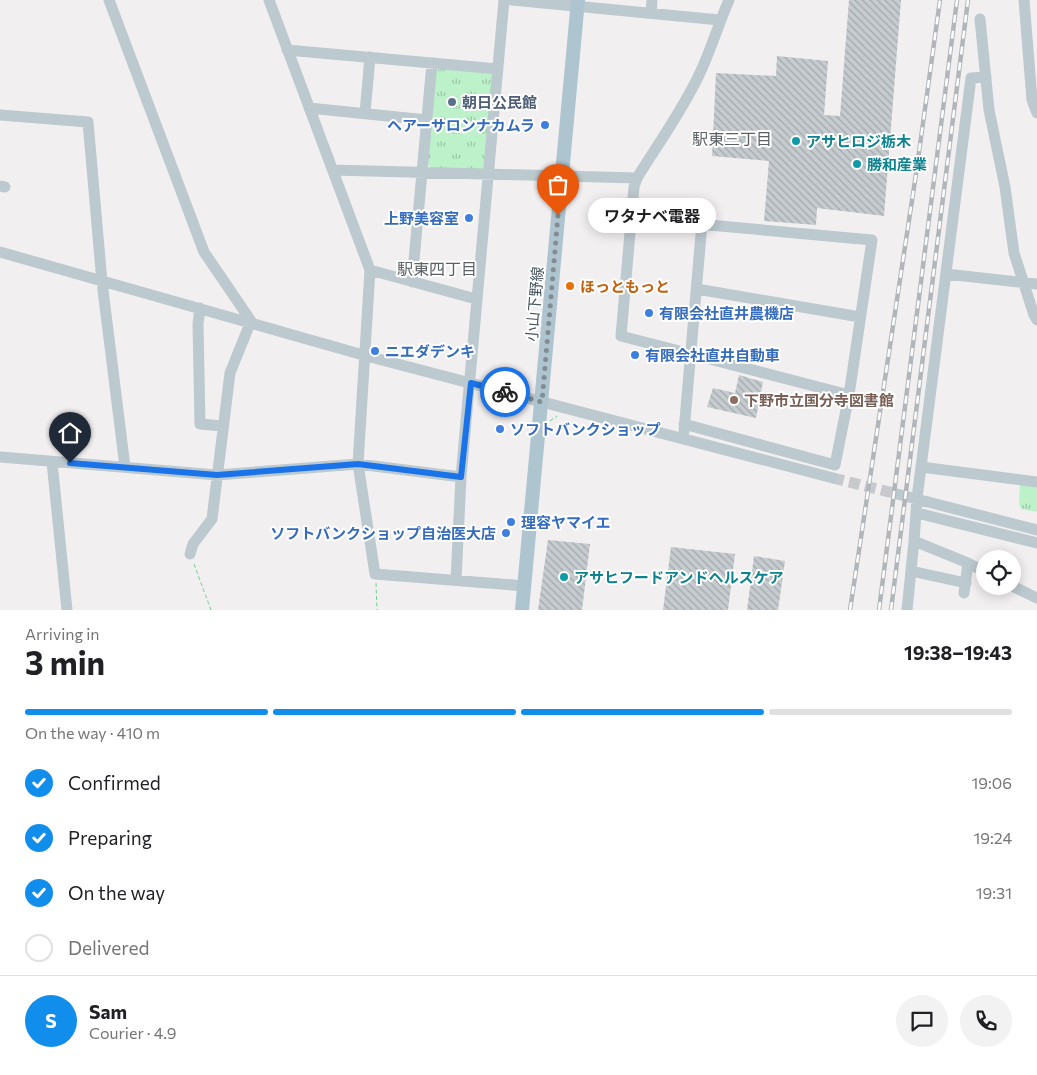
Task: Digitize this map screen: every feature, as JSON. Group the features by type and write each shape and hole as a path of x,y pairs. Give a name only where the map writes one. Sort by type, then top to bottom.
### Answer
{"main road":[{"name":"小山下野線","path":"522,610 578,3"}],"street":[{"path":"109,0 204,252 251,321"},
{"path":"269,0 370,270 363,354 358,464 375,574 525,586"},
{"path":"456,580 461,477 471,383 476,298 504,0"},
{"path":"512,0 578,3 720,20"},
{"path":"651,13 652,0"},
{"path":"729,0 698,77 637,178 621,336 849,395"},
{"path":"1024,0 1032,36 1032,100 1037,113"},
{"path":"980,19 990,110 1005,187 1014,253 1037,320"},
{"path":"287,50 498,69"},
{"path":"365,113 370,58"},
{"path":"412,282 432,63"},
{"path":"907,610 917,498 970,78 986,77"},
{"path":"309,108 427,120"},
{"path":"0,115 88,122 102,282 125,467"},
{"path":"333,170 637,178"},
{"path":"632,218 872,240 849,395 835,465 684,424"},
{"path":"683,438 702,224"},
{"path":"0,252 363,354 834,478"},
{"path":"370,270 476,298"},
{"path":"946,274 1037,284"},
{"path":"696,289 860,317"},
{"path":"200,308 198,324 200,424 223,426"},
{"path":"190,554 193,544 212,520 230,373 251,321"},
{"path":"0,457 217,475 358,464 461,477"},
{"path":"52,462 67,610"},
{"path":"921,467 1037,482"},
{"path":"897,494 1037,530"},
{"path":"917,513 1037,543"},
{"path":"914,541 976,567"},
{"path":"911,571 965,588 968,563"},
{"path":"1021,590 1037,598"}],"path":[{"path":"190,554 211,610"},
{"path":"375,574 378,610"}],"green space":[{"path":"440,68 489,72 493,77 485,166 480,170 431,168 427,163 435,72"},
{"path":"1020,482 1037,484 1037,512 1021,509 1019,504"}],"building":[{"path":"849,0 901,0 884,216 817,208 816,225 764,221 769,161 712,156 716,73 776,76 777,56 828,61 824,115 840,116"},
{"name":"下野市立国分寺図書館","path":"739,375 763,382 756,418 707,407 713,388 735,393"},
{"name":"アサヒフードアンドヘルスケア","path":"548,540 590,544 582,610 538,610"},
{"path":"671,547 735,554 728,610 663,610"},
{"path":"754,556 785,561 778,610 747,610"}],"tunnel":[{"path":"833,478 897,494"}],"railway":[{"path":"850,610 916,174 940,0"},
{"path":"879,610 957,0"},
{"path":"891,610 968,0"}],"way so far":[{"path":"505,392 542,402 558,215"}],"place":[{"name":"朝日公民館","path":"452,102"},
{"name":"ヘアーサロンナカムラ","path":"545,125"},
{"name":"アサヒロジ栃木","path":"796,141"},
{"name":"勝和産業","path":"857,164"},
{"name":"ワタナベ電器","path":"558,215"},
{"name":"上野美容室","path":"469,218"},
{"name":"ほっともっと","path":"570,286"},
{"name":"有限会社直井農機店","path":"649,313"},
{"name":"ニエダデンキ","path":"375,351"},
{"name":"有限会社直井自動車","path":"635,355"},
{"name":"下野市立国分寺図書館","path":"734,400"},
{"name":"ソフトバンクショップ","path":"500,429"},
{"name":"理容ヤマイエ","path":"511,522"},
{"name":"ソフトバンクショップ自治医大店","path":"506,533"},
{"name":"アサヒフードアンドヘルスケア","path":"564,577"}],"district":[{"name":"駅東三丁目","path":"732,138"},
{"name":"駅東四丁目","path":"437,268"}],"route":[{"path":"70,463 217,475 358,464 461,477 471,383 505,392"}]}
